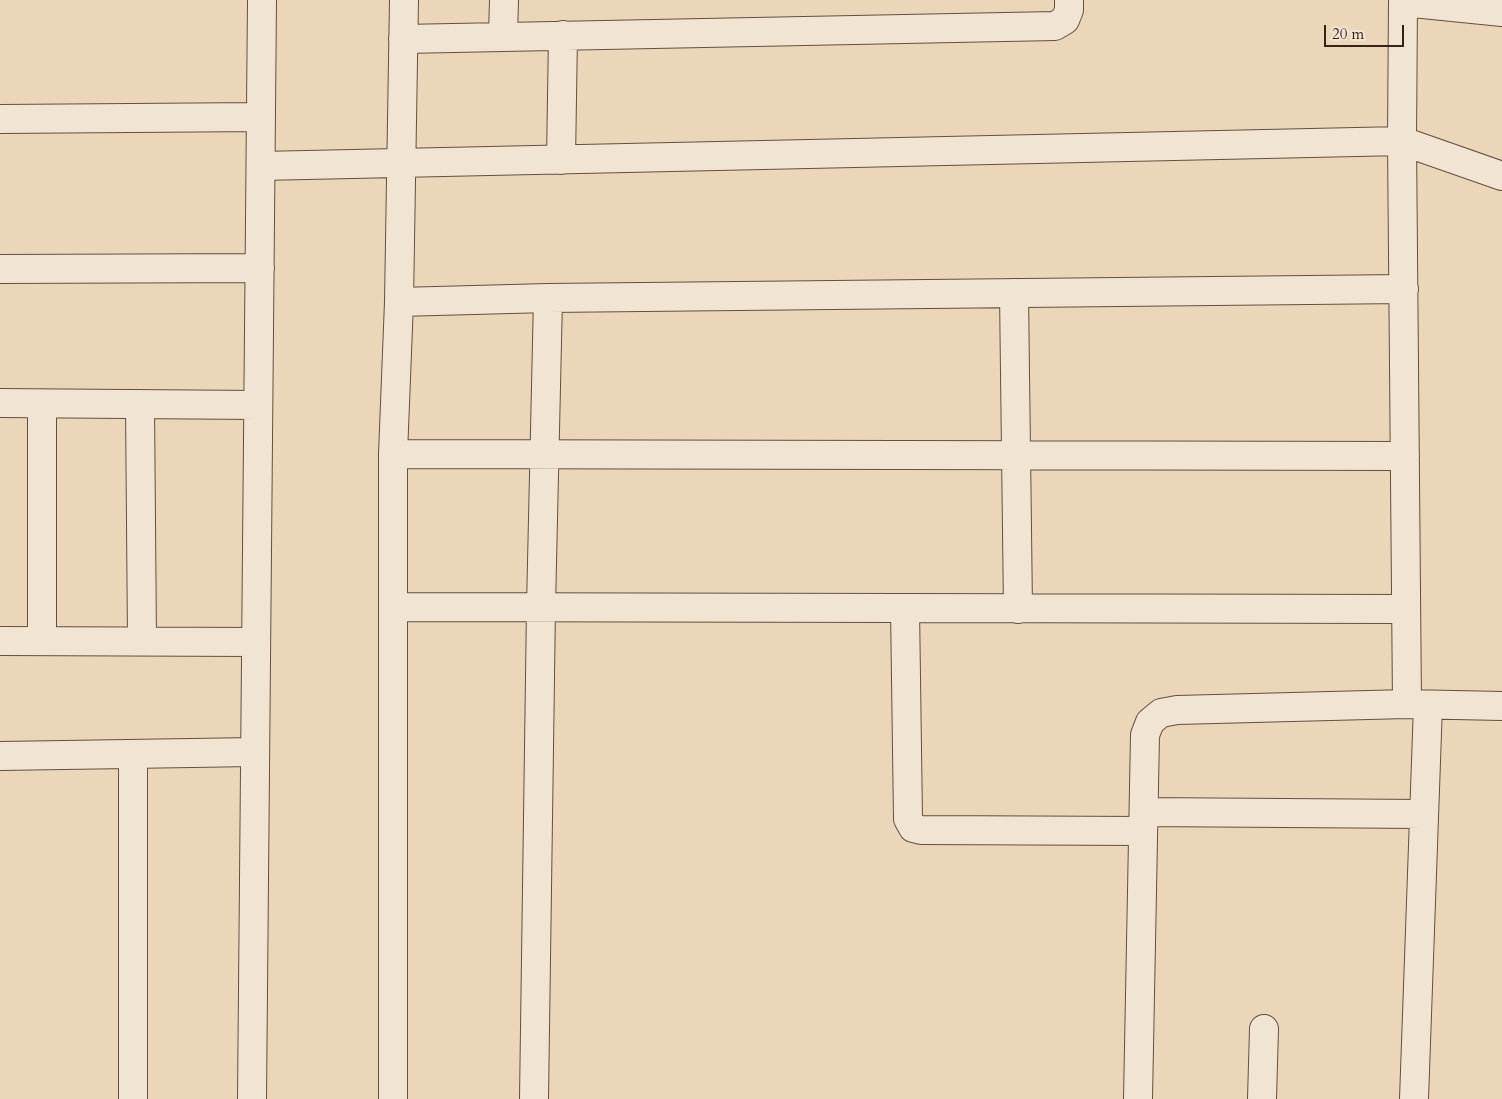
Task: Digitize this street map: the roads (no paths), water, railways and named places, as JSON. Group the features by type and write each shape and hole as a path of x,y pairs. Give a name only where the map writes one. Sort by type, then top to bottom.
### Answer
{"street":[{"path":"252,1099 262,0"},
{"path":"393,1099 393,454 399,302 404,0"},
{"path":"503,36 504,0"},
{"path":"403,38 1055,26 1066,20 1069,0"},
{"path":"1414,1099 1424,814 1417,704 1406,610 1402,141 1403,1 1491,8"},
{"path":"561,160 563,35"},
{"path":"0,119 261,117"},
{"path":"261,166 1402,141 1502,176"},
{"path":"0,269 260,268"},
{"path":"399,302 548,298 1404,289"},
{"path":"1014,293 1018,608"},
{"path":"534,1099 541,607 548,298"},
{"path":"0,403 258,405"},
{"path":"42,404 42,641"},
{"path":"140,404 142,641"},
{"path":"393,454 1405,456"},
{"path":"393,607 1406,610"},
{"path":"905,608 908,819 913,828 921,830 1424,814"},
{"path":"0,641 256,642"},
{"path":"1138,1099 1145,735 1150,722 1161,713 1177,710 1417,704 1502,706"},
{"path":"0,756 255,752"},
{"path":"133,1099 134,754"},
{"path":"1262,1099 1264,1029"}]}
